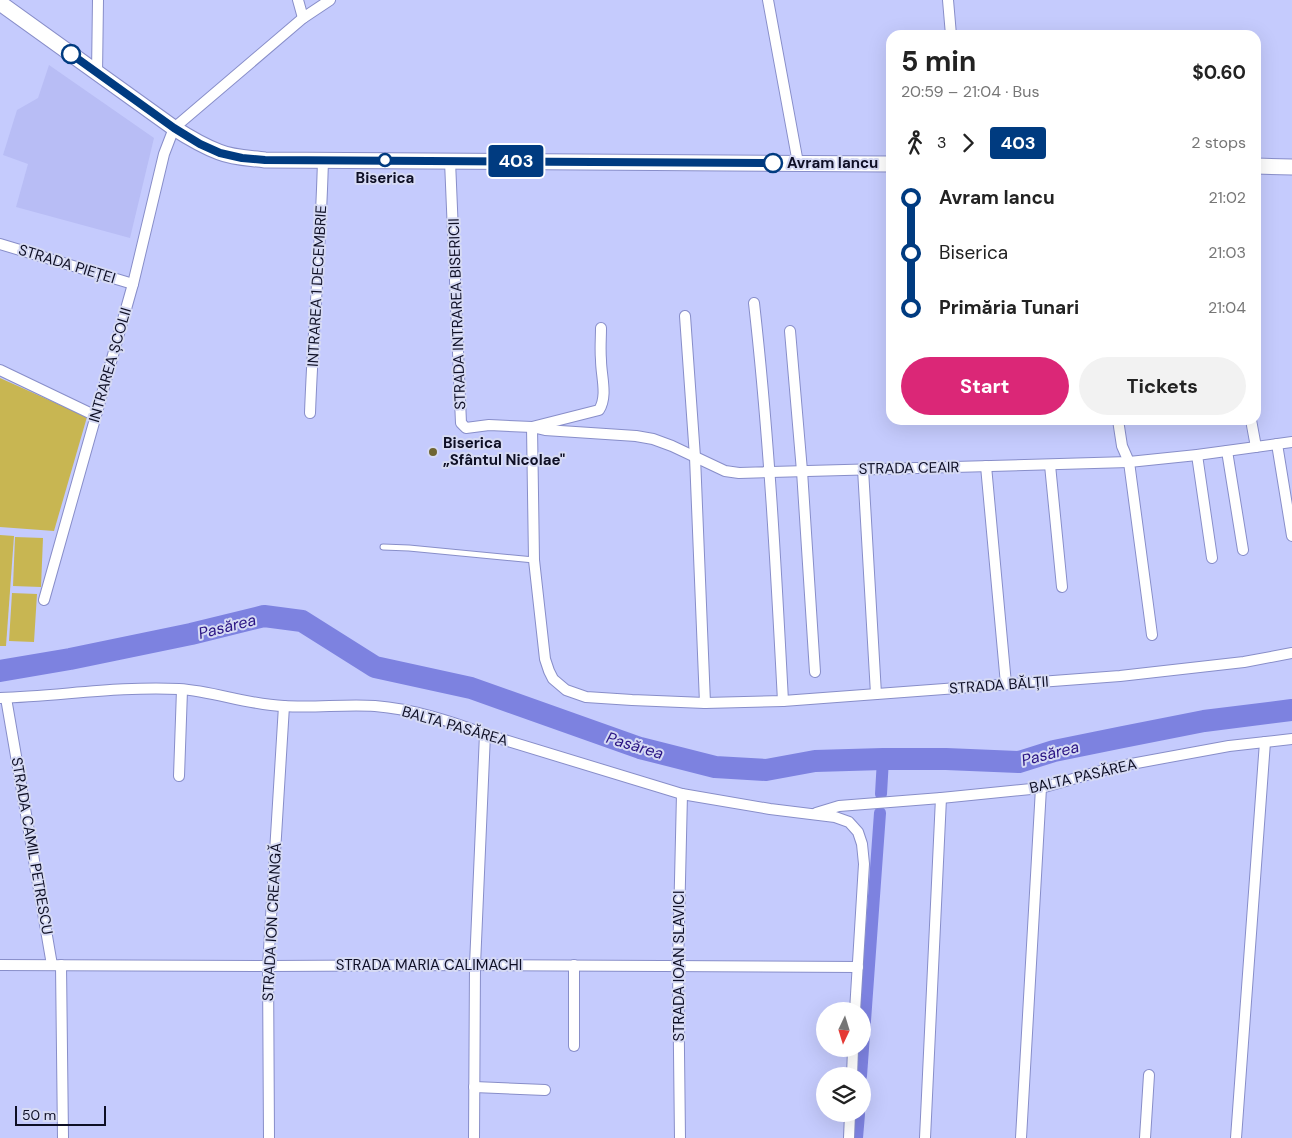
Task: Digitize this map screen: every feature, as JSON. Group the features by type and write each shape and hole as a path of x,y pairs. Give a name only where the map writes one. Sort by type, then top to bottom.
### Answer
{"main road":[{"path":"0,4 174,128 200,144 220,153 242,158 265,160 886,164"},
{"path":"1261,166 1292,167"}],"street":[{"path":"97,74 98,0"},
{"path":"298,0 303,18"},
{"path":"174,128 303,18 330,0"},
{"path":"768,0 798,163"},
{"path":"948,0 951,30"},
{"name":"INTRAREA ȘCOLII","path":"44,600 133,284 164,154 174,128"},
{"name":"INTRAREA 1 DECEMBRIE","path":"310,413 323,160"},
{"name":"STRADA INTRAREA BISERICII","path":"450,161 461,423 466,428 489,425 532,427 599,410 602,406 604,395 600,360 601,328"},
{"name":"STRADA PIEȚEI","path":"0,244 133,284"},
{"path":"754,303 762,369 770,472 783,700"},
{"path":"684,316 695,457 705,703"},
{"path":"790,331 802,471 815,672"},
{"path":"0,370 96,416"},
{"path":"1119,425 1122,446 1129,462 1152,635"},
{"path":"1252,425 1256,447"},
{"name":"STRADA CEAIR","path":"532,427 545,430 636,436 653,439 725,471 738,473 1129,462 1292,442"},
{"name":"STRADA BĂLȚII","path":"532,427 534,560 545,659 553,679 566,690 586,697 705,703 783,700 1120,676 1244,662 1292,653"},
{"path":"1277,444 1292,536"},
{"path":"1227,451 1243,550"},
{"path":"1197,455 1212,558"},
{"path":"1050,465 1062,587"},
{"path":"986,466 1006,684"},
{"path":"862,469 876,694"},
{"name":"BALTA PASĂREA","path":"3,698 157,688 213,694 255,703 284,706 374,706 402,709 682,794 770,809 835,816 849,822 858,832 862,844 864,864 858,967"},
{"path":"179,776 182,690"},
{"name":"STRADA CAMIL PETRESCU","path":"3,698 57,965 63,1138"},
{"name":"STRADA ION CREANGĂ","path":"269,1138 268,966 284,706"},
{"path":"474,1138 475,965 485,734"},
{"name":"BALTA PASĂREA","path":"813,814 839,806 1041,788 1115,767 1229,746 1292,739"},
{"path":"1236,1138 1266,742"},
{"path":"1021,1138 1041,788"},
{"name":"STRADA IOAN SLAVICI","path":"680,1138 678,966 682,794"},
{"path":"925,1138 941,798"},
{"name":"STRADA MARIA CALIMACHI","path":"0,965 858,967"},
{"path":"574,965 574,1046"},
{"path":"856,1002 858,967"},
{"path":"1145,1138 1149,1075"},
{"path":"474,1087 545,1090"},
{"path":"848,1138 849,1122"}],"lane":[{"path":"383,547 534,560"}],"shaded area":[{"path":"49,65 154,138 130,238 16,207 28,164 3,155 17,110 38,98"},
{"path":"0,378 87,417 54,531 0,527"},
{"path":"0,535 14,536 6,646 0,646"},
{"path":"15,537 43,538 41,587 13,586"},
{"path":"12,593 37,594 34,642 9,641"}],"waterway":[{"name":"Pasărea","path":"0,671 70,659 191,634 264,616 302,621 375,667 471,688 640,748 715,767 766,770 815,761 946,759 1019,762 1054,751 1204,721 1292,710"},
{"path":"881,794 883,759"},
{"path":"862,1067 880,813"},
{"path":"857,1138 858,1122"}],"bus line":[{"name":"403","path":"71,54 174,128 200,144 220,153 242,158 265,160 773,163"}],"place":[{"name":"Biserica","path":"385,160"},
{"name":"Avram Iancu","path":"773,163"},
{"name":"Biserica „Sfântul Nicolae\"","path":"433,452"}]}
